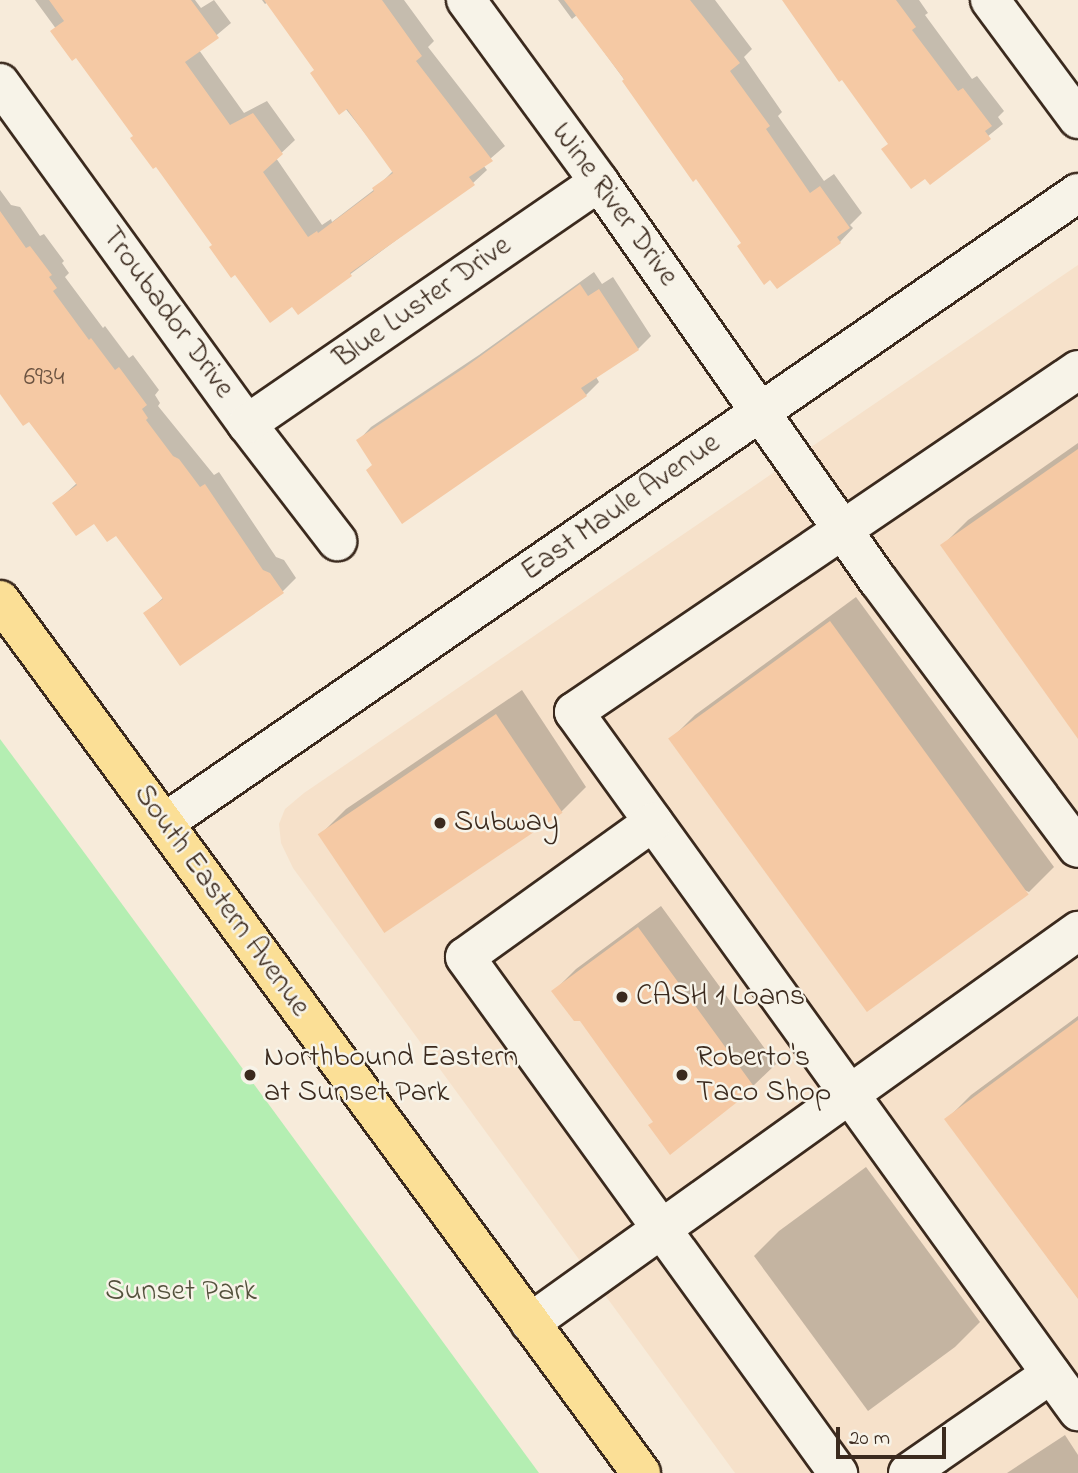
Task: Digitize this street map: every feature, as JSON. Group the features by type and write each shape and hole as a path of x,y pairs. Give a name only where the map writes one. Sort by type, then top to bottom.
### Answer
{"main road":[{"name":"South Eastern Avenue","path":"0,600 641,1473"}],"street":[{"name":"Wine River Drive","path":"466,0 599,182 843,530 1078,848"},
{"path":"990,0 1078,120"},
{"name":"Troubador Drive","path":"0,83 247,424 337,541"},
{"name":"Blue Luster Drive","path":"247,424 599,182"},
{"name":"East Maule Avenue","path":"163,823 1078,193"},
{"path":"1078,370 574,712 1078,1411"},
{"path":"653,822 465,957 838,1473"},
{"path":"530,1323 1078,931"},
{"path":"908,1473 1051,1374"}],"shaded area":[{"path":"1078,265 1078,1473 735,1473 293,868 281,843 279,824 285,809 304,793"}],"green space":[{"name":"Sunset Park","path":"0,739 86,855 539,1473 0,1473"}],"building":[{"path":"49,0 191,0 219,38 185,62 230,125 253,113 283,154 263,172 308,237 317,231 318,233 374,191 372,188 393,173 347,109 339,115 310,73 314,70 264,0 382,0 422,56 416,61 493,161 469,177 475,185 350,273 352,276 298,315 292,307 270,323 235,275 231,278 209,247 212,245 156,167 153,169 130,138 133,136 76,58 72,61 50,31 64,21"},
{"path":"564,0 690,0 740,63 730,71 770,126 766,129 810,193 820,186 850,228 837,237 841,243 777,289 770,280 764,285 737,246 741,243 696,179 693,182 622,81 624,79"},
{"path":"782,0 896,0 916,27 912,30 958,91 963,88 992,126 985,131 991,139 930,185 925,179 911,189 881,149 888,144 842,80 839,82"},
{"path":"0,211 26,248 30,246 52,275 49,277 57,288 53,291 89,340 91,338 115,370 119,367 147,405 142,409 148,418 146,420 200,487 205,484 263,570 270,573 284,593 180,666 143,613 163,599 116,536 107,542 94,524 76,536 52,503 77,485 29,422 23,426 0,394"},
{"path":"580,284 588,296 599,289 639,350 581,388 587,396 402,524 366,470 372,465 356,440 464,368"},
{"path":"1078,449 1078,739 940,545"},
{"path":"830,621 1029,894 867,1012 668,739"},
{"name":"Subway","path":"496,714 563,813 384,933 318,834"},
{"path":"638,927 755,1088 670,1155 648,1125 653,1122 580,1021 574,1021 551,991"},
{"path":"1078,1020 1078,1299 944,1119"}],"place":[{"name":"Subway","path":"440,823"},
{"name":"CASH 1 Loans","path":"622,997"},
{"name":"Northbound Eastern at Sunset Park","path":"250,1075"},
{"name":"Roberto's Taco Shop","path":"682,1075"}]}
